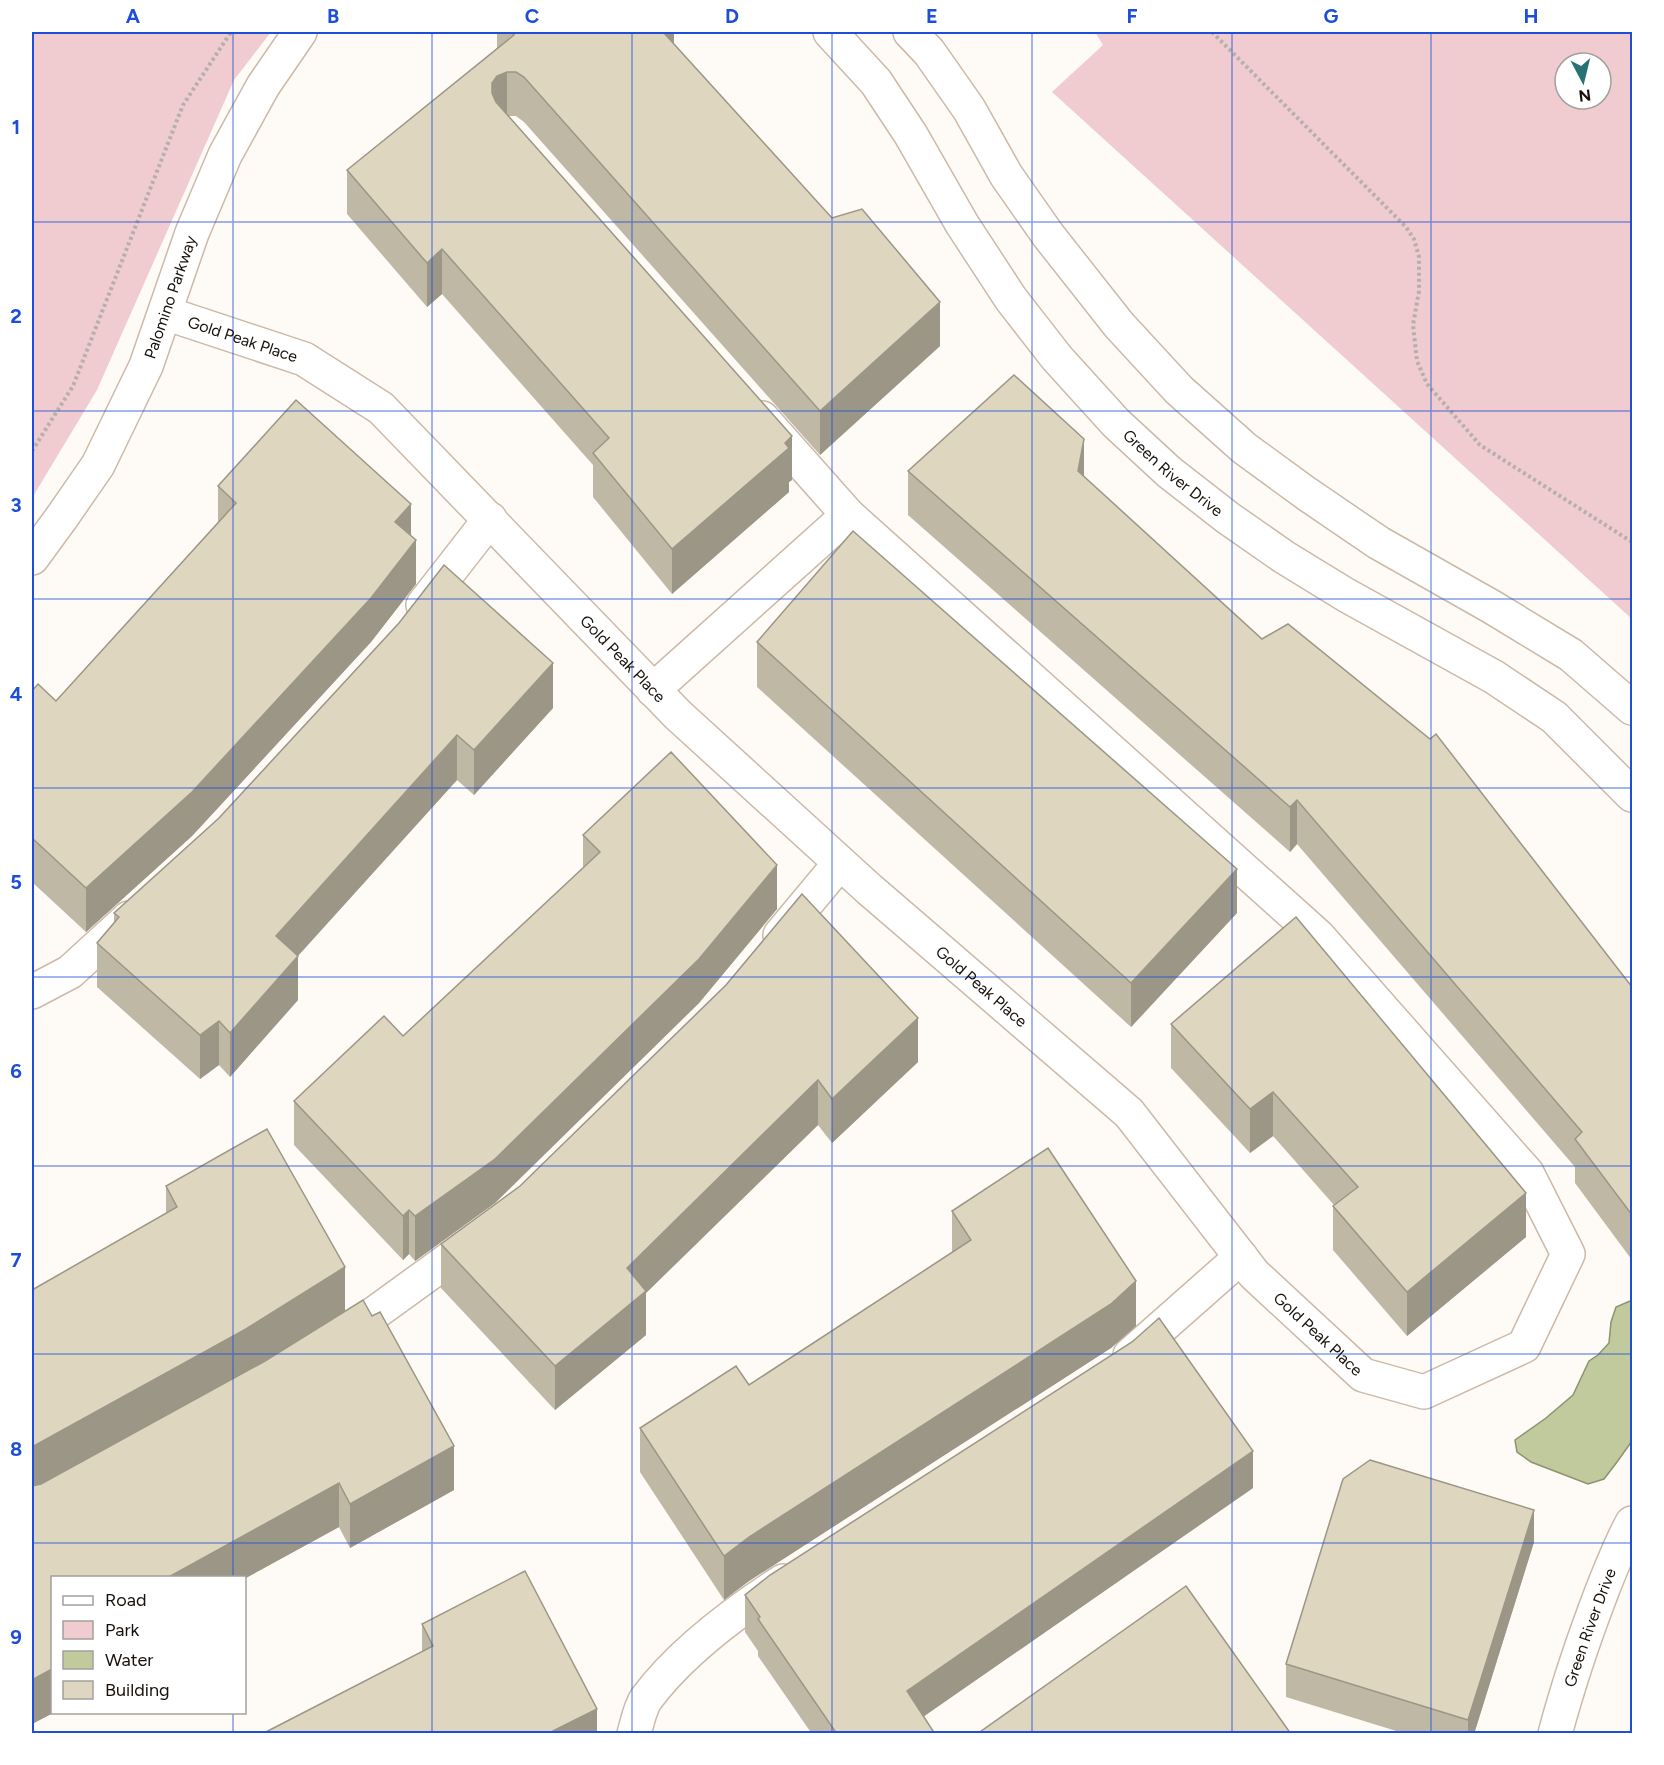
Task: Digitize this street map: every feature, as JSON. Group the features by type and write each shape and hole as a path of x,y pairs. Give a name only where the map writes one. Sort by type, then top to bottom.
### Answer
{"street":[{"name":"Palomino Parkway","path":"32,558 98,465 146,366 192,233 225,155 263,86 300,32"},
{"name":"Green River Drive","path":"830,32 876,82 900,117 962,224 1011,299 1057,358 1116,423 1169,472 1228,518 1284,557 1346,596 1494,677 1554,717 1632,795"},
{"path":"910,32 929,52 969,109 1006,175 1048,235 1119,325 1179,390 1244,448 1307,494 1379,543 1571,655 1632,708"},
{"name":"Gold Peak Place","path":"165,313 304,359 381,408 678,715 840,863 1129,1113 1254,1274 1363,1375 1424,1392 1524,1346 1568,1254 1527,1173 1318,936 848,515 746,400"},
{"path":"653,690 848,515"},
{"path":"406,627 490,519"},
{"path":"758,962 840,863"},
{"path":"32,992 70,972 154,895"},
{"path":"304,1359 361,1323 498,1224"},
{"path":"1102,1375 1122,1363 1241,1257"},
{"name":"Green River Drive","path":"1555,1734 1565,1695 1592,1618 1622,1542 1632,1523"},
{"path":"634,1734 645,1701 687,1654 759,1597 808,1565"}],"path":[{"path":"32,451 73,386 183,105 231,32"},
{"path":"1212,32 1319,138 1414,238 1419,257 1419,291 1413,325 1417,361 1427,384 1480,445 1632,542"}],"green space":[{"path":"32,32 271,32 234,80 97,390 32,498"},
{"path":"1095,32 1632,32 1632,619 1052,92 1103,45"}],"water":[{"path":"1632,1301 1632,1441 1604,1479 1588,1484 1531,1462 1517,1452 1515,1440 1573,1395 1589,1361 1609,1343 1611,1322 1616,1307"}],"building":[{"path":"511,32 663,32 832,218 862,209 940,302 820,411 524,77 516,72 507,72 497,76 492,83 492,93 496,102 792,436 785,443 789,448 672,549 593,453 609,438 442,249 427,263 347,170 514,35"},
{"path":"1014,375 1084,439 1078,471 1262,639 1288,624 1430,739 1436,734 1632,987 1632,1215 1575,1139 1582,1132 1297,800 1290,807 908,471"},
{"path":"296,400 411,504 395,522 416,540 371,598 192,792 86,888 32,838 32,691 38,684 56,701 236,503 218,486"},
{"path":"853,531 1237,869 1131,983 757,642"},
{"path":"444,565 553,663 474,750 457,735 276,936 298,956 230,1033 219,1021 200,1035 97,943 119,917 114,913 219,818 399,623"},
{"path":"671,752 777,865 699,959 495,1159 415,1216 409,1210 403,1216 294,1101 384,1016 403,1036 600,852 583,835"},
{"path":"802,894 918,1018 832,1099 818,1080 627,1268 646,1291 555,1366 441,1244 520,1186 726,985"},
{"path":"1296,917 1526,1193 1407,1292 1333,1206 1358,1187 1273,1092 1250,1109 1171,1024"},
{"path":"267,1129 345,1267 246,1329 32,1447 32,1290 177,1207 166,1186"},
{"path":"1048,1148 1136,1281 1111,1304 749,1537 724,1556 640,1428 736,1366 749,1385 971,1240 952,1211"},
{"path":"363,1300 372,1316 380,1312 454,1446 350,1504 339,1483 171,1576 51,1576 51,1670 32,1680 32,1486 41,1484 265,1361"},
{"path":"1159,1318 1253,1451 907,1691 935,1734 837,1734 758,1619 760,1617 745,1595 770,1575 1132,1342"},
{"path":"1370,1460 1534,1510 1468,1720 1286,1664 1343,1479"},
{"path":"525,1571 597,1709 553,1731 554,1734 262,1734 433,1646 422,1624"},
{"path":"1186,1586 1291,1734 977,1734"}]}
